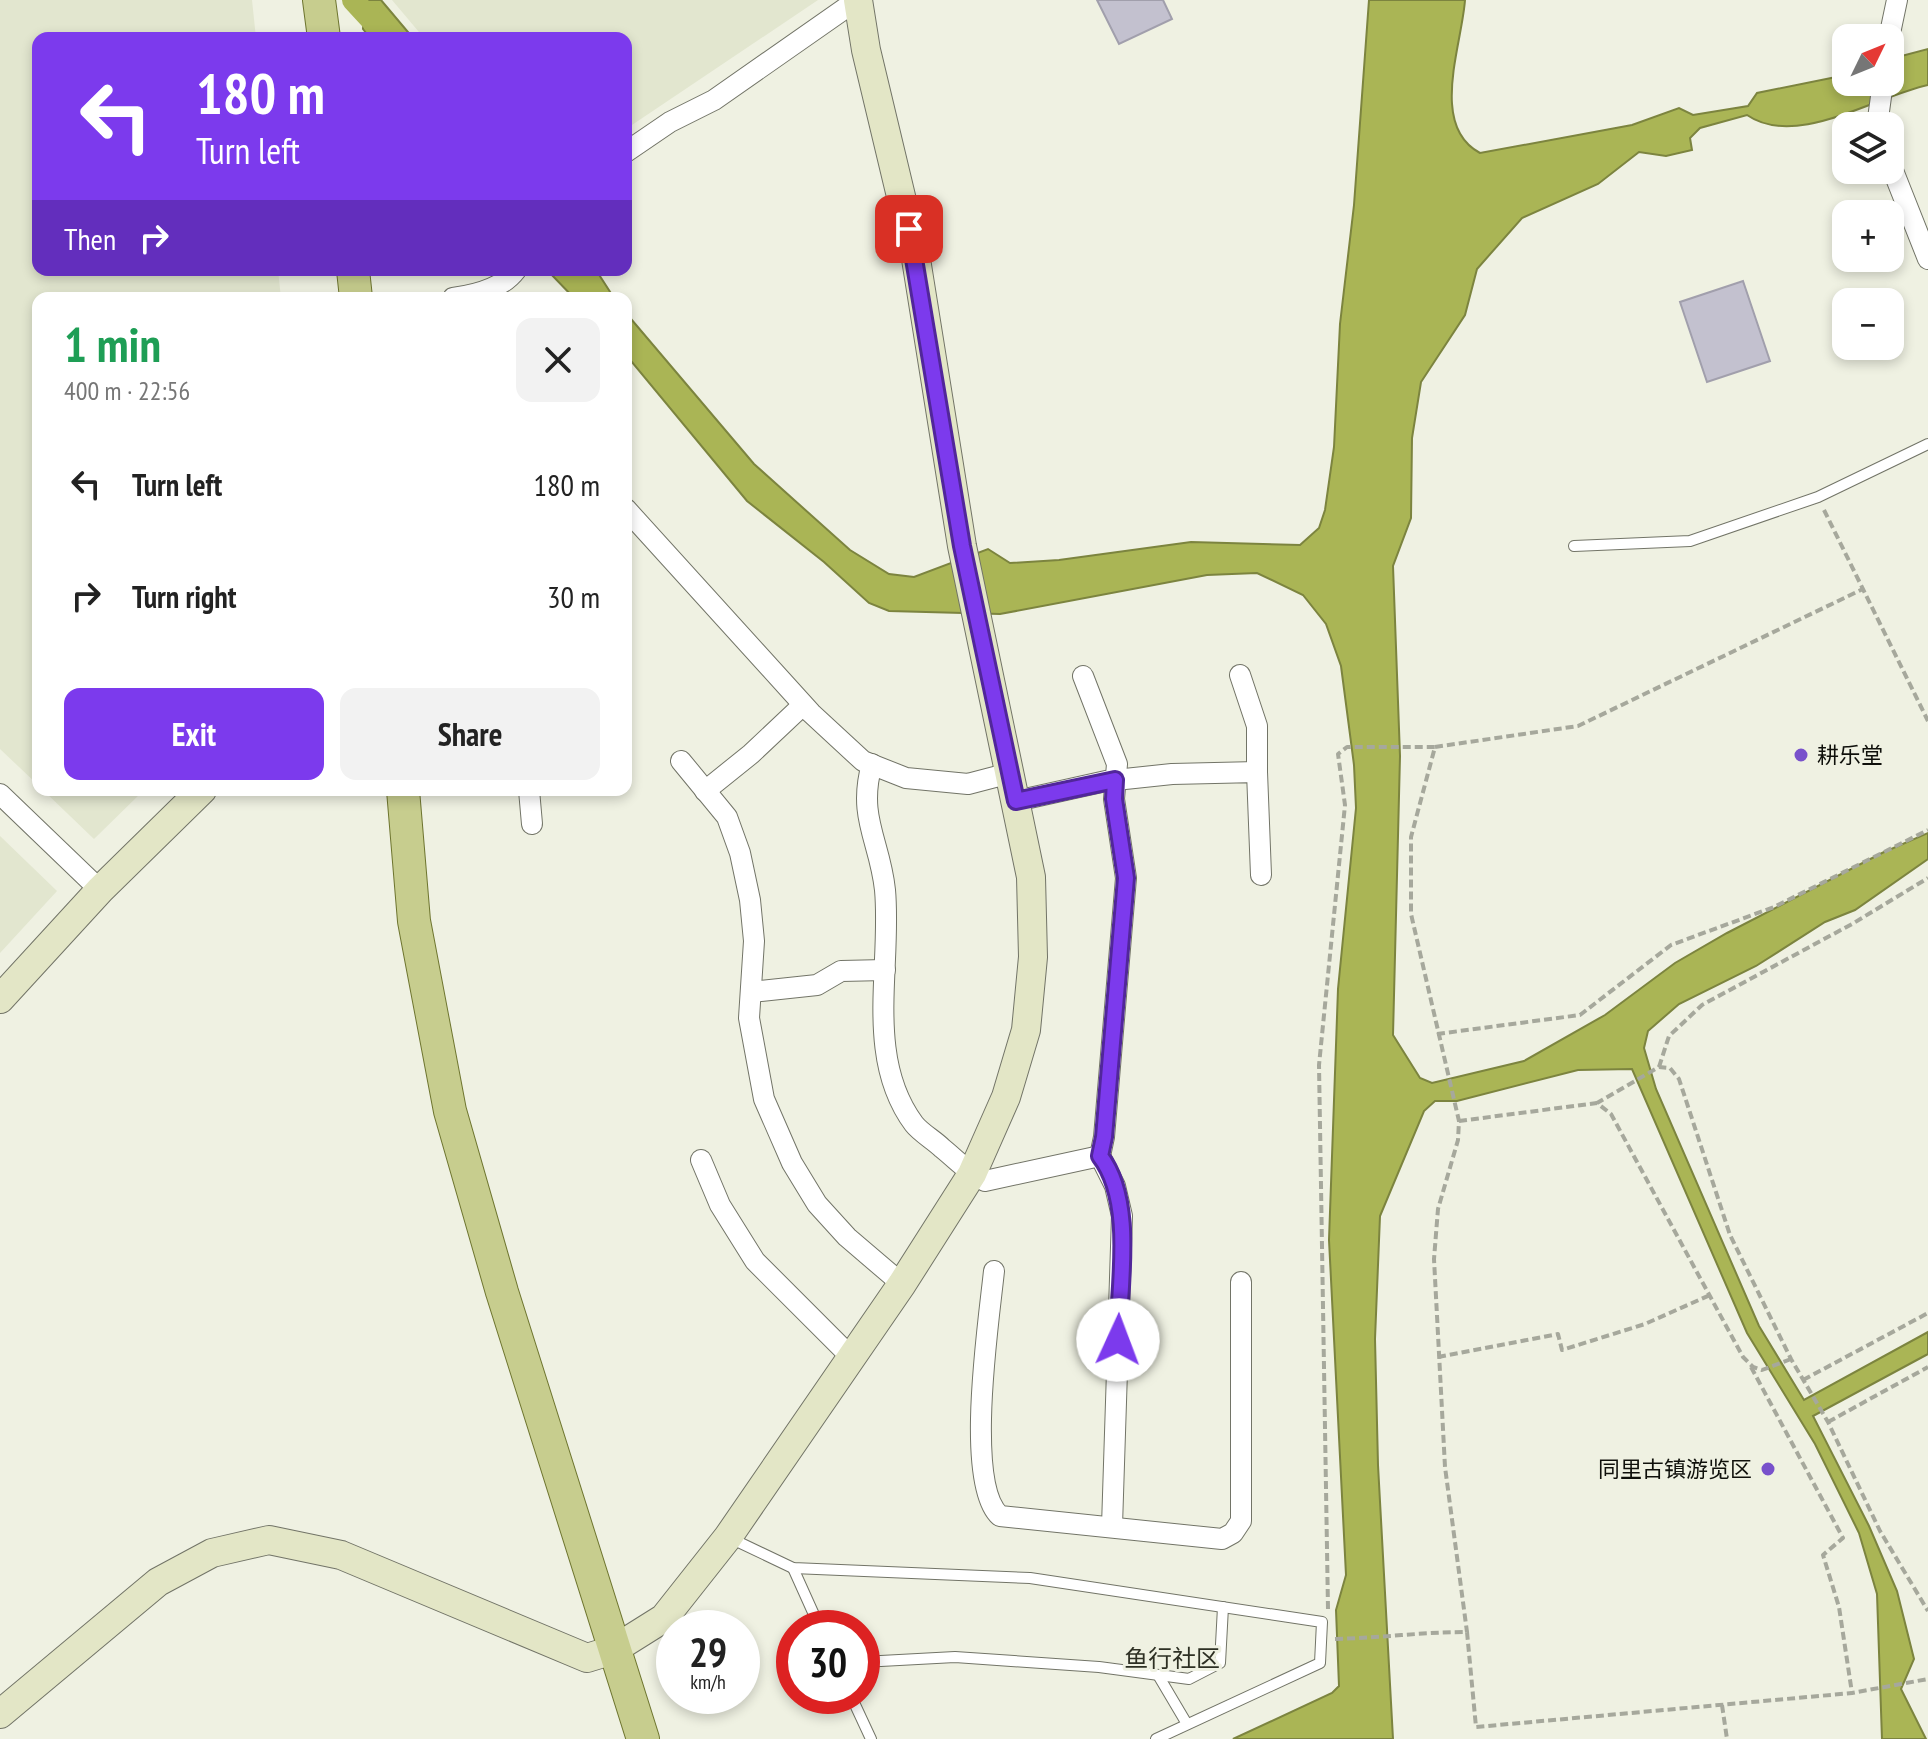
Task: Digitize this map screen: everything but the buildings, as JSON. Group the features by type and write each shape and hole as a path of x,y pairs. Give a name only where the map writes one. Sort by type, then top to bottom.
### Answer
{"main road":[{"path":"320,1 323,32"},
{"path":"404,796 414,921 450,1111 502,1292 643,1739"}],"street":[{"path":"0,1714 158,1582 212,1553 269,1540 341,1555 587,1658 613,1650 664,1618 728,1537 902,1284 972,1174 1006,1097 1026,1030 1033,957 1031,877 962,546 916,259 857,0 714,100 670,122 632,148"},
{"path":"1892,24 1897,0"},
{"path":"1898,184 1928,259"},
{"path":"481,292 507,281 511,276"},
{"path":"632,516 803,705 863,761 906,778 968,784 1010,773"},
{"path":"1240,675 1257,726 1261,875"},
{"path":"1083,676 1117,764 1114,799 1126,878 1100,1156"},
{"path":"705,791 751,754 803,705"},
{"path":"681,761 727,817 740,853 754,941 749,1018 764,1099 792,1163 817,1204 847,1237 902,1284"},
{"path":"872,764 865,790 868,823 885,888 883,1034 897,1090 915,1124 972,1174 985,1181 1100,1156"},
{"path":"1016,801 1115,780 1172,774 1257,772"},
{"path":"0,794 100,890"},
{"path":"0,999 100,890 196,796"},
{"path":"530,796 532,824"},
{"path":"751,992 817,985 841,971 885,970"},
{"path":"1100,1156 1108,1166 1122,1216 1112,1526"},
{"path":"701,1160 720,1205 755,1261 850,1356"},
{"path":"994,1271 981,1412 982,1474 992,1509 1000,1516 1222,1539 1233,1533 1241,1521 1241,1282"}],"lane":[{"path":"1574,546 1690,541 1818,497 1928,444"},
{"path":"728,1537 793,1568 1030,1578 1322,1622 1320,1663 1156,1739"},
{"path":"793,1568 812,1610"},
{"path":"880,1661 955,1657 1099,1667 1189,1679 1220,1663 1223,1607"},
{"path":"1158,1675 1187,1724"},
{"path":"859,1714 871,1739"}],"path":[{"path":"1818,497 1928,721"},
{"path":"1321,1642 1328,1626 1328,1536 1319,1065 1345,805 1338,754 1347,747 1435,747 1578,726 1863,589"},
{"path":"1435,747 1411,837 1411,914 1459,1121 1458,1140 1438,1209 1434,1259 1445,1467 1476,1727 1852,1693 1928,1679"},
{"path":"1437,1034 1580,1015 1671,945 1774,907 1928,830"},
{"path":"1659,1067 1669,1036 1702,1005 1852,924 1928,878"},
{"path":"1459,1121 1597,1103 1659,1067 1670,1068 1679,1079 1730,1235 1791,1359 1828,1422 1880,1531 1928,1611"},
{"path":"1597,1103 1611,1114 1843,1538 1823,1555 1839,1607 1852,1693"},
{"path":"1438,1357 1558,1334 1562,1350 1645,1324 1710,1295"},
{"path":"1803,1380 1928,1313"},
{"path":"1748,1362 1762,1370 1791,1359"},
{"path":"1828,1422 1928,1367"},
{"path":"1335,1639 1399,1638 1413,1632 1467,1632"},
{"path":"1722,1705 1727,1739"}],"shaded area":[{"path":"0,0 252,0 255,32 32,32 32,276 279,276 280,292 32,292 32,779 0,749"},
{"path":"365,0 381,0 408,32 365,32"},
{"path":"392,0 818,0 632,125 632,32 419,32"},
{"path":"1369,0 1465,0 1452,83 1452,105 1456,124 1465,141 1480,153 1632,125 1679,108 1693,115 1748,106 1757,93 1832,78 1832,96 1893,96 1850,112 1832,112 1832,118 1789,126 1767,124 1747,115 1700,128 1690,138 1692,150 1666,156 1639,152 1598,184 1522,218 1477,269 1465,315 1421,382 1412,438 1411,518 1393,566 1400,756 1393,1035 1420,1078 1432,1083 1524,1061 1605,1015 1675,963 1727,933 1882,853 1928,833 1928,859 1855,910 1825,922 1756,966 1679,1004 1648,1031 1644,1048 1656,1089 1759,1326 1804,1400 1928,1332 1928,1354 1813,1416 1869,1526 1897,1591 1914,1659 1901,1689 1926,1739 1882,1739 1877,1594 1859,1533 1815,1444 1747,1333 1632,1069 1578,1070 1457,1101 1435,1101 1424,1111 1380,1216 1375,1339 1378,1465 1393,1739 1233,1739 1332,1693 1339,1686 1336,1610 1346,1575 1329,1240 1338,989 1356,808 1354,765 1341,666 1326,624 1303,595 1257,573 1207,575 1000,614 889,611 869,603 824,562 747,501 632,362 632,320 754,464 850,550 889,574 914,577 988,549 1010,563 1059,560 1191,542 1300,545 1319,528 1325,510 1334,447 1340,324 1354,205"},
{"path":"1928,49 1928,85 1904,92 1904,55"},
{"path":"553,276 600,276 610,292 568,292"},
{"path":"49,796 138,796 94,839"},
{"path":"0,836 57,891 0,953"}],"waterway":[{"path":"353,0 382,32"}],"place":[{"name":"耕乐堂","path":"1801,755"},
{"name":"同里古镇游览区","path":"1768,1469"}],"district":[{"name":"鱼行社区","path":"1172,1658"}],"route":[{"path":"909,229 962,546 1016,801 1115,780 1114,799 1126,878 1100,1156 1108,1166 1122,1216 1118,1340"}]}
